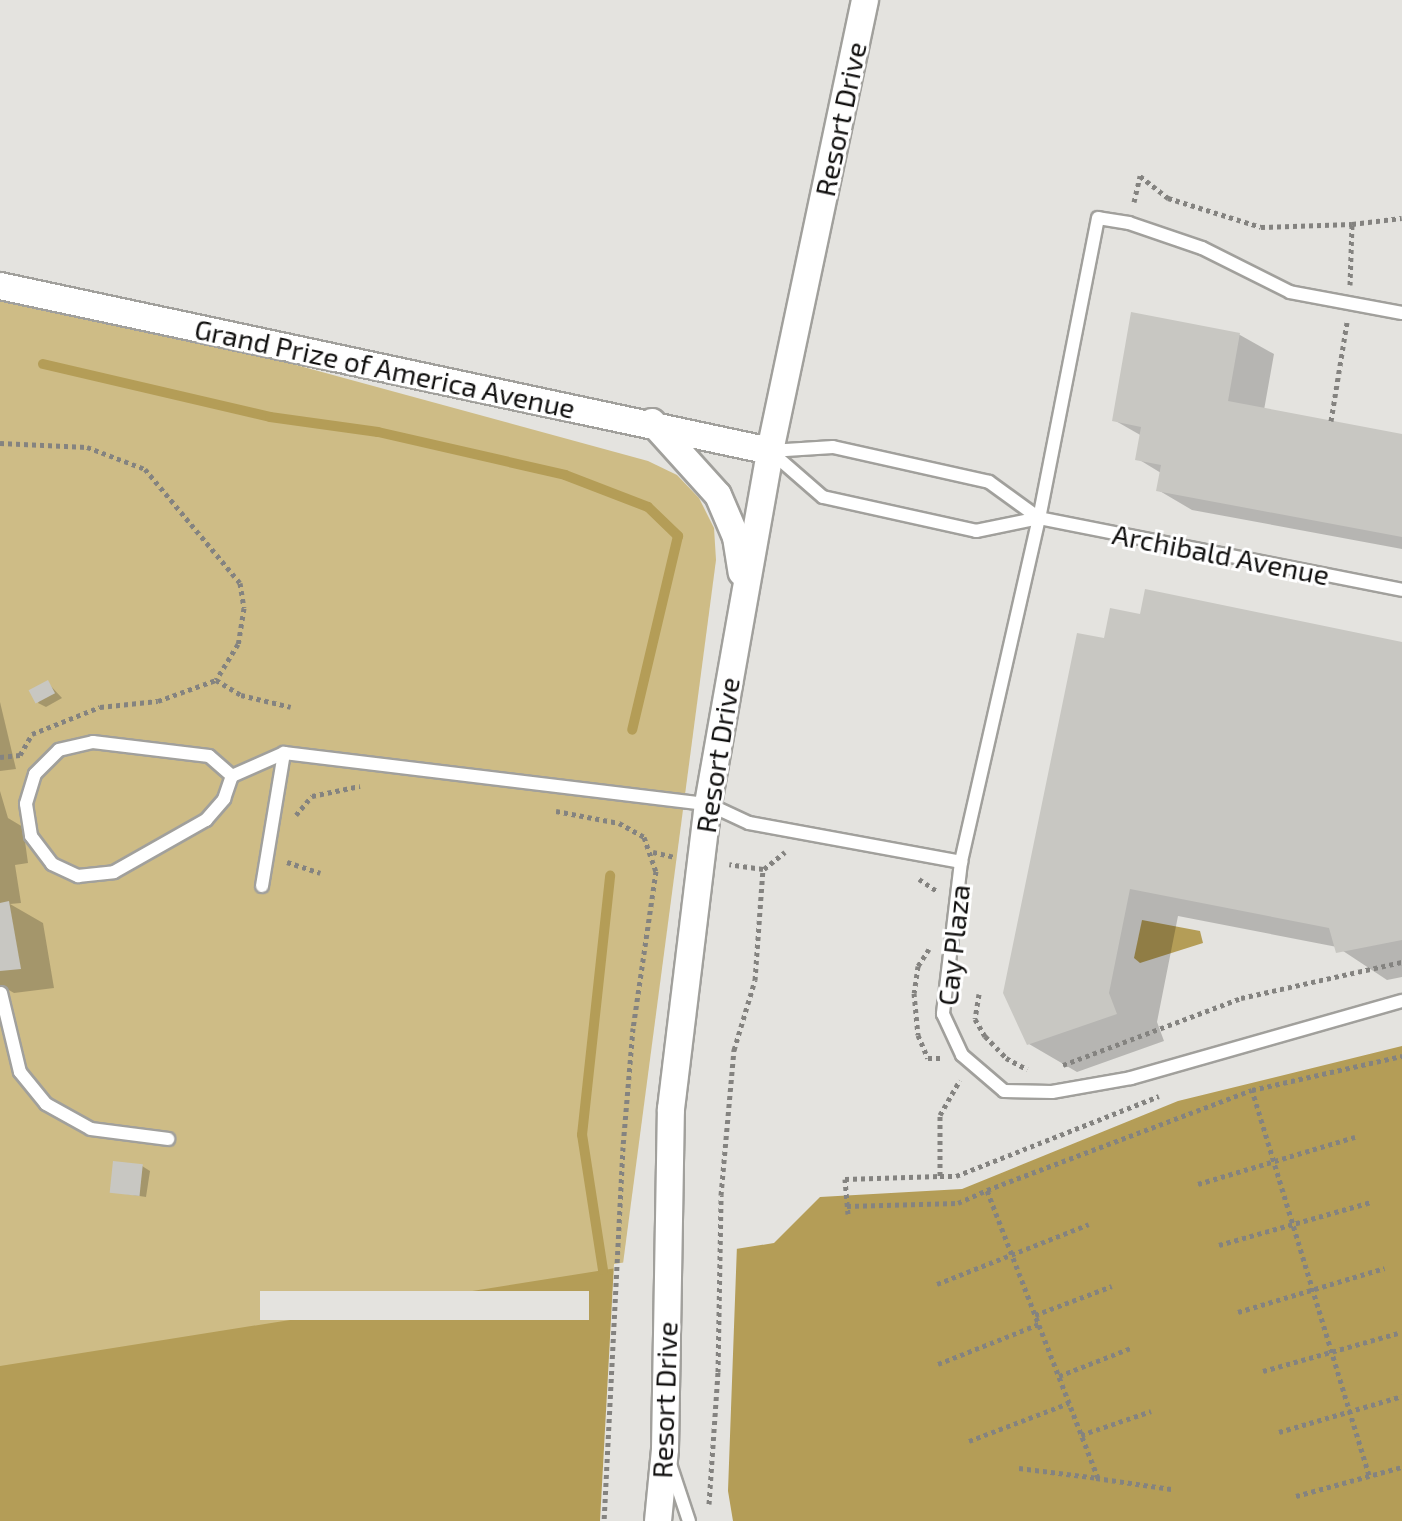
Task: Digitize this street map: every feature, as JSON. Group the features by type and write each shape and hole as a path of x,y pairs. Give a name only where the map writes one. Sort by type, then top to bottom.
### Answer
{"street":[{"name":"Resort Drive","path":"658,1521 665,1449 671,1109 708,804 770,451 865,0"},
{"name":"Grand Prize of America Avenue","path":"0,286 480,391 652,422 770,451"},
{"path":"652,422 718,495 736,537 745,588"}],"lane":[{"name":"Cay Plaza","path":"1129,223 1098,218 1039,518 961,862 943,1014 970,1062 1004,1091 1052,1092 1131,1078 1402,1001"},
{"path":"1129,223 1202,248 1290,292 1402,313"},
{"name":"Archibald Avenue","path":"770,451 833,447 989,482 1039,518"},
{"name":"Archibald Avenue","path":"770,451 823,497 976,531 1039,518 1402,590"},
{"path":"232,776 209,756 93,742 59,750 35,774 26,804 31,836 52,864 78,876 114,872 206,820 224,799 232,776 284,753 708,804 749,823 961,862"},
{"path":"262,886 284,753"},
{"path":"1,993 20,1072 46,1104 91,1129 168,1139"},
{"path":"665,1449 689,1521"}],"path":[{"path":"1129,223 1140,176 1168,198 1261,227 1352,224"},
{"path":"0,443 87,447 145,469 240,583 244,608 238,644 216,680 158,701 100,707 32,734 20,755 0,757"},
{"path":"216,680 241,695 291,707"},
{"path":"292,820 312,796 373,787"},
{"path":"542,808 619,823 644,837 656,871 633,1028 623,1147 604,1521"},
{"path":"283,846 287,862 320,873"},
{"path":"710,1511 722,1180 734,1050 755,980 763,869 786,851 800,854"},
{"path":"754,866 763,869"},
{"path":"913,877 940,893 941,902"},
{"path":"939,943 923,953 914,993 918,1035 928,1058 951,1058"},
{"path":"1058,1067 1241,998 1402,962"},
{"path":"979,994 975,1019 985,1036 1006,1058 1044,1073"},
{"path":"970,1062 985,1036"},
{"path":"847,1206 958,1203 1252,1090 1402,1056"},
{"path":"940,1176 940,1115 963,1075 957,1067"},
{"path":"1252,1090 1369,1475"},
{"path":"848,1214 845,1179 956,1176 1169,1092"},
{"path":"1198,1184 1355,1137"},
{"path":"987,1190 1095,1478"},
{"path":"1219,1245 1371,1202"},
{"path":"937,1284 1089,1224"},
{"path":"1238,1312 1385,1268"},
{"path":"1035,1315 1112,1286"},
{"path":"938,1364 1039,1324"},
{"path":"1263,1371 1398,1333"},
{"path":"1059,1376 1131,1348"},
{"path":"1279,1432 1402,1396"},
{"path":"969,1441 1069,1403"},
{"path":"1081,1435 1151,1411"},
{"path":"1296,1496 1402,1467"},
{"path":"1019,1468 1171,1489"}],"shaded area":[{"path":"0,284 648,461 677,475 699,498 714,528 716,560 589,1521 0,1521"},
{"path":"1142,920 1200,931 1203,943 1140,963 1134,958"},
{"path":"1402,1046 1402,1521 0,1521 0,1366 774,1243 820,1197 962,1189 1178,1101"}],"pier":[{"path":"737,1245 728,1491 733,1521 600,1521 614,1264"},
{"path":"260,1291 589,1291 589,1320 260,1320"}],"building":[{"path":"1131,312 1240,333 1228,401 1402,434 1402,537 1156,491 1161,465 1135,460 1141,427 1112,421"},
{"path":"1145,589 1402,642 1402,940 1336,953 1329,928 1130,889 1109,993 1117,1014 1027,1045 1003,993 1077,633 1104,638 1110,608 1140,614"},
{"path":"48,680 55,693 36,704 29,690"},
{"path":"9,901 21,969 0,971 0,903"},
{"path":"113,1161 143,1164 139,1196 110,1193"}],"waterway":[{"path":"43,364 270,417 378,432 565,475 648,507 678,536 632,730"},
{"path":"603,1270 582,1135 610,876"}]}
